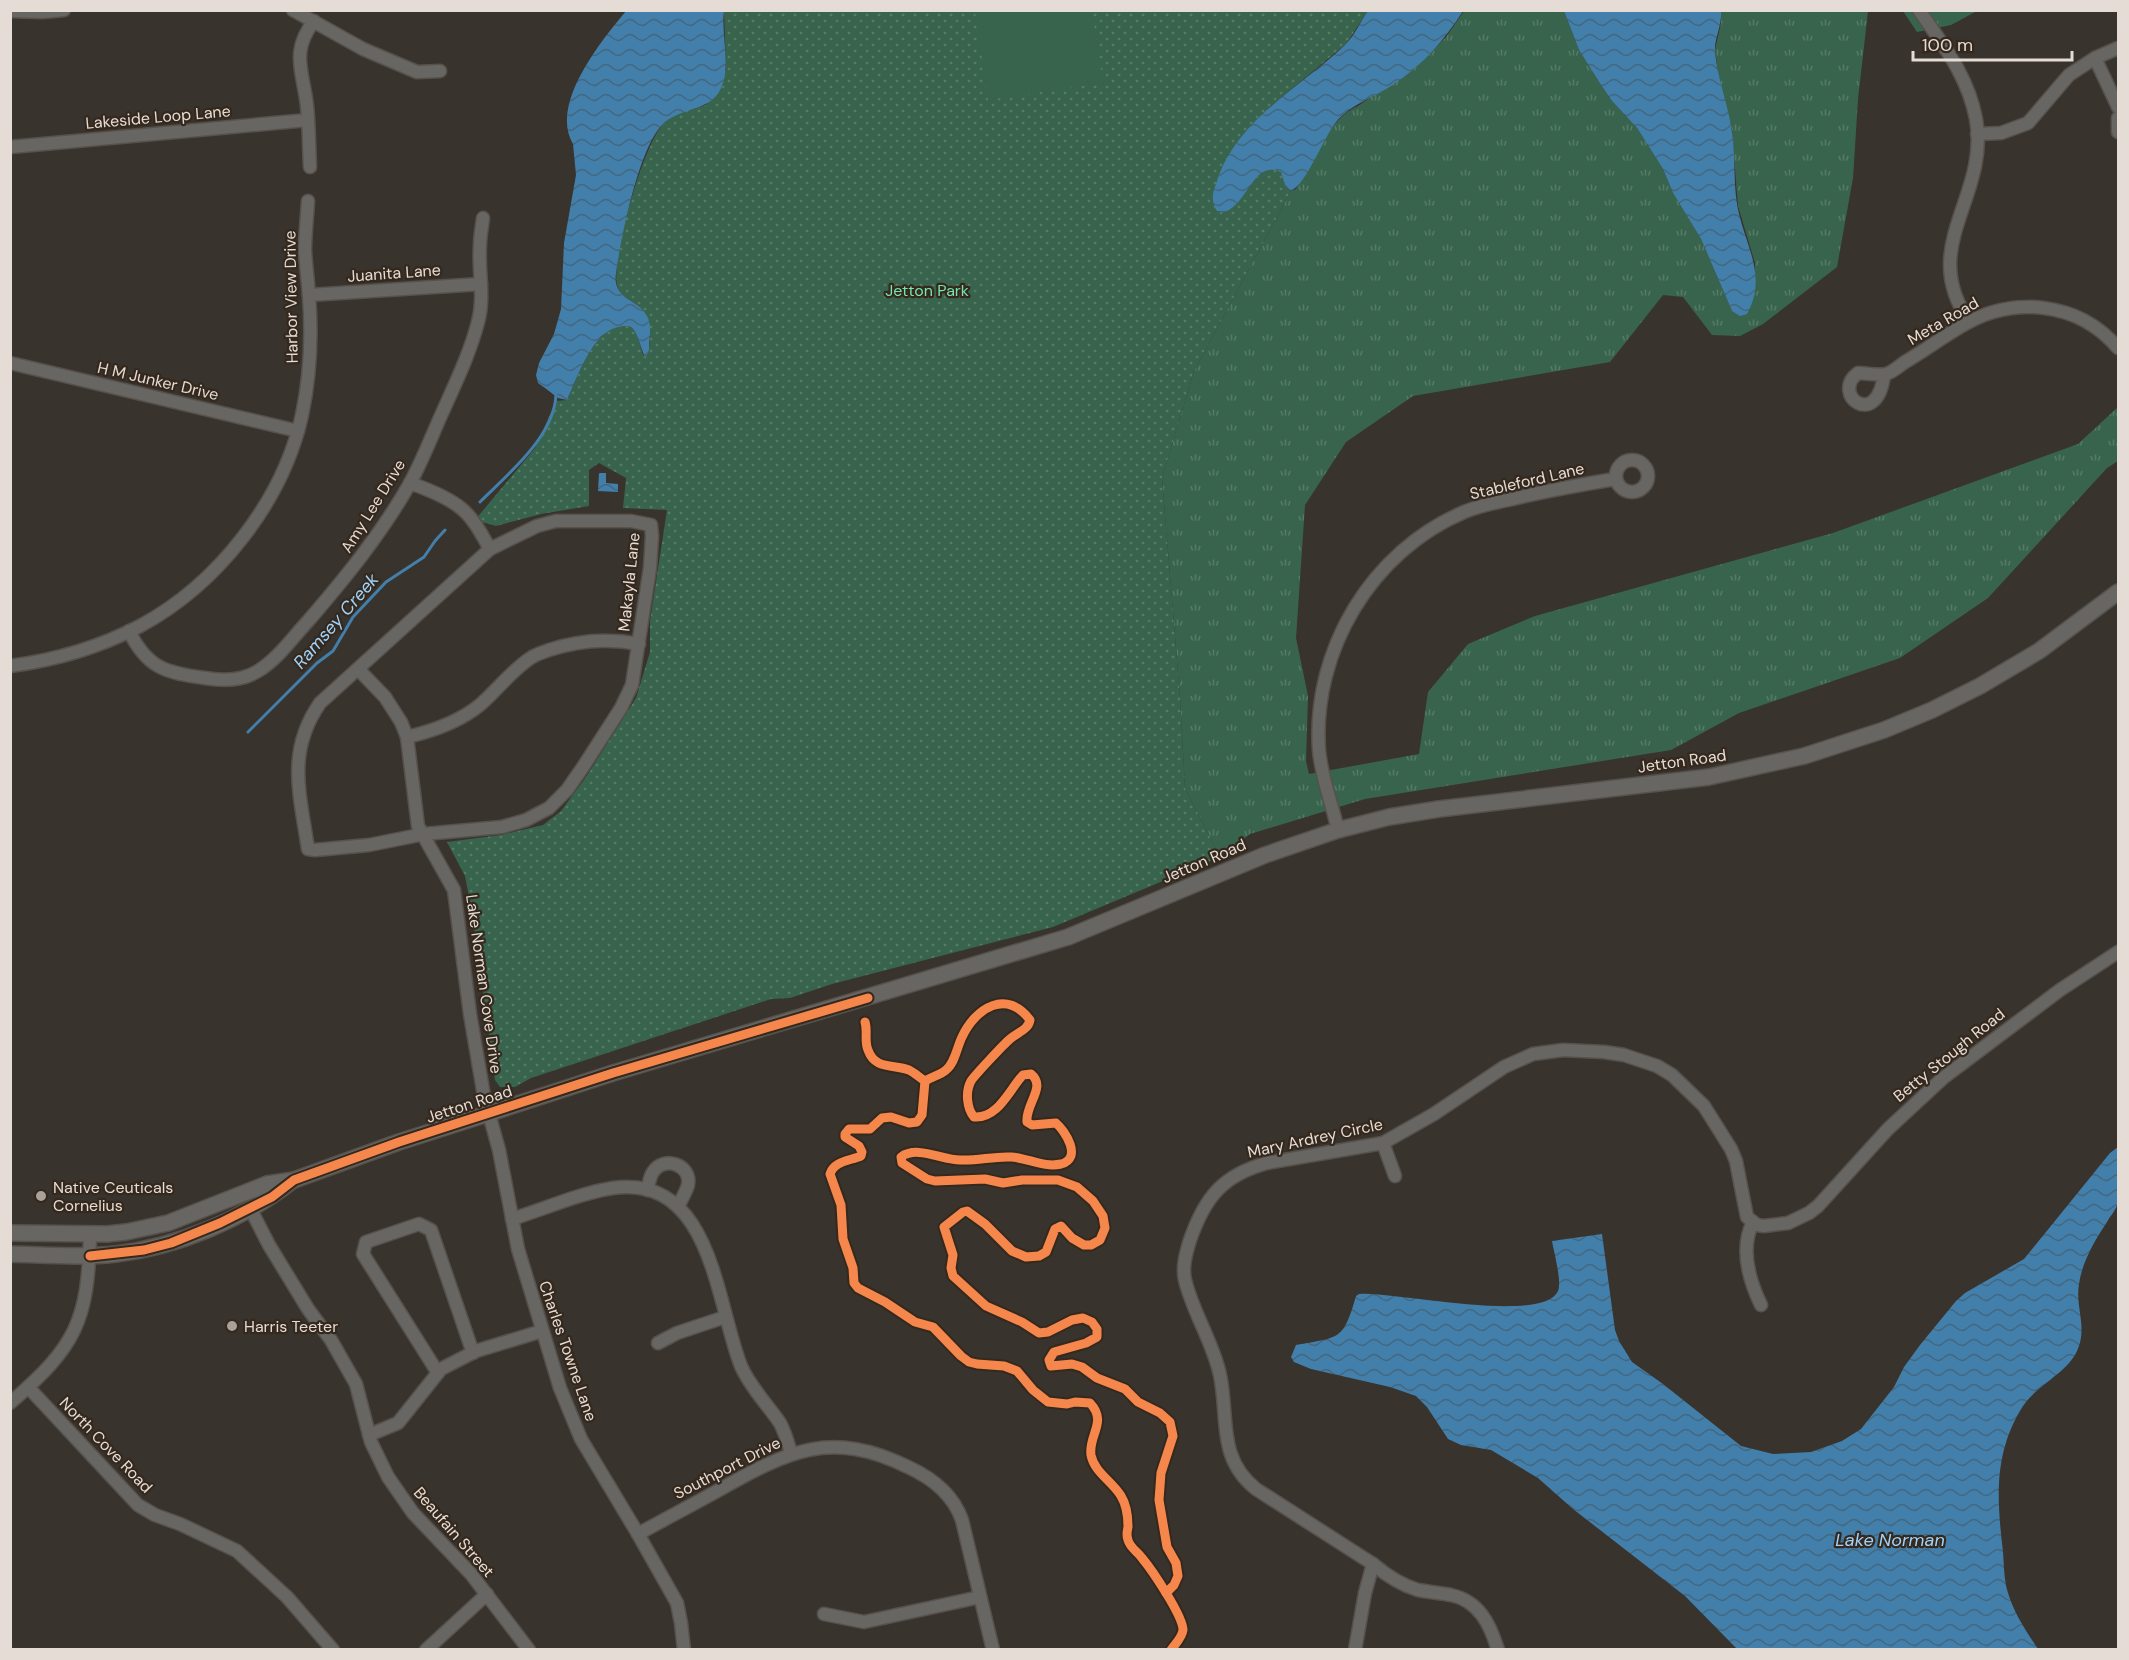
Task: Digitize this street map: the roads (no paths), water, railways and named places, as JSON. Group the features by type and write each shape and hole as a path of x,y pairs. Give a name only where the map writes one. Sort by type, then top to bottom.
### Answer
{"street":[{"path":"10,11 64,10"},
{"path":"293,10 363,50 417,72 440,71"},
{"path":"1919,10 1962,73 1976,119 1976,165 1971,188 1954,232 1949,263 1951,286 1956,300 1969,321"},
{"path":"310,167 308,120 299,64 301,44 314,21"},
{"path":"1977,134 2001,133 2028,123 2068,75 2095,58 2118,48"},
{"path":"2095,58 2118,106"},
{"path":"2118,118 2118,132"},
{"name":"Lakeside Loop Lane","path":"10,147 308,120"},
{"name":"Harbor View Drive","path":"10,666 62,657 142,625 196,585 240,542 272,492 288,460 302,414 309,365 309,295 305,251 308,201"},
{"name":"Amy Lee Drive","path":"129,631 147,659 158,667 188,676 228,680 243,678 258,671 275,658 351,572 379,535 410,483 471,344 480,312 480,246 483,218"},
{"name":"Juanita Lane","path":"309,295 481,284"},
{"name":"Meta Road","path":"1884,375 1969,321 2010,307 2042,307 2071,314 2099,330 2118,348"},
{"name":"H M Junker Drive","path":"10,363 298,431"},
{"name":"Stableford Lane","path":"1338,830 1320,752 1321,706 1335,648 1348,618 1380,571 1410,545 1437,526 1464,512 1543,491 1615,479"},
{"path":"410,483 461,508 471,519 490,549"},
{"name":"Makayla Lane","path":"556,521 631,521 651,525 650,568 639,644 632,685 621,708 567,790 549,808 526,820 502,827 424,834 369,845 308,849 298,769 302,734 309,718 320,703 490,549 537,526 556,521"},
{"name":"Jetton Road","path":"10,1233 90,1235 126,1232 160,1225 267,1184 294,1180 399,1142 490,1113 1068,937 1265,855 1338,830 1389,817 1439,809 1709,777 1826,750 1903,722 1980,686 2039,651 2118,591"},
{"path":"407,737 438,728 467,714 480,705 533,656 564,645 591,640 617,639 639,644"},
{"name":"Lake Norman Cove Drive","path":"358,669 395,710 407,737 418,826 454,890 470,1014 484,1096 490,1113"},
{"name":"Betty Stough Road","path":"1753,1222 1764,1226 1776,1226 1809,1213 1825,1199 1888,1129 1943,1078 2060,990 2118,952"},
{"name":"Mary Ardrey Circle","path":"1498,1650 1487,1622 1472,1604 1454,1596 1410,1587 1388,1576 1373,1564 1273,1501 1240,1474 1228,1448 1221,1379 1216,1358 1189,1293 1184,1266 1187,1250 1202,1210 1219,1188 1250,1168 1383,1143 1401,1134 1504,1067 1533,1054 1563,1050 1624,1055 1641,1060 1672,1075 1704,1106 1731,1149 1740,1175 1745,1211 1747,1217 1753,1222"},
{"name":"Charles Towne Lane","path":"490,1113 526,1279 560,1388 581,1439 677,1603 684,1650"},
{"path":"1383,1143 1395,1176"},
{"path":"647,1190 653,1171 660,1165 667,1162 681,1167 688,1179 688,1186 678,1207"},
{"name":"Jetton Road","path":"10,1254 90,1256 144,1250 171,1243 193,1236 272,1197 294,1180"},
{"path":"512,1219 612,1189 647,1190 678,1207 694,1225 704,1245 742,1368 781,1425 791,1454"},
{"name":"Beaufain Street","path":"250,1208 269,1245 356,1384 369,1435 388,1477 413,1514 487,1594 529,1650"},
{"path":"1753,1222 1748,1237 1747,1261 1751,1282 1761,1305"},
{"path":"438,1372 363,1254 366,1242 419,1224 431,1230 472,1353"},
{"path":"10,1403 60,1355 77,1326 86,1292 90,1235"},
{"path":"657,1343 677,1333 725,1317"},
{"path":"369,1435 398,1423 441,1369 472,1353 542,1331"},
{"name":"North Cove Road","path":"28,1387 138,1505 155,1515 180,1524 237,1551 287,1598 333,1650"},
{"name":"Southport Drive","path":"638,1534 757,1468 791,1454 830,1446 864,1450 893,1459 933,1481 949,1496 959,1511 993,1650"},
{"path":"1355,1650 1365,1593 1373,1564"},
{"path":"426,1650 487,1594"},
{"path":"824,1614 864,1622 980,1597"}],"water":[{"path":"626,11 724,11 725,75 719,92 713,99 665,122 656,133 639,170 622,238 616,282 622,294 639,306 648,318 650,334 647,355 644,355 632,328 623,326 610,330 587,356 567,400 558,398 538,383 536,375 539,363 554,334 561,309 564,243 576,175 573,144 567,128 568,110 573,92 592,55"},
{"path":"1368,11 1463,11 1449,32 1414,69 1394,84 1356,105 1336,122 1308,171 1296,187 1291,191 1285,185 1281,172 1272,170 1264,172 1234,206 1227,211 1217,211 1213,200 1214,189 1226,159 1239,140 1272,106 1345,45"},
{"path":"1564,11 1721,11 1715,46 1716,61 1733,136 1737,204 1755,272 1756,286 1747,314 1740,316 1732,311 1701,239 1673,193 1663,169 1637,128 1612,101 1579,50"},
{"path":"599,473 606,473 606,483 618,484 618,492 598,491"},
{"name":"Lake Norman","path":"2118,1147 2119,1198 2115,1210 2098,1236 2083,1268 2078,1293 2081,1334 2077,1351 2066,1366 2023,1406 2006,1441 2002,1459 1999,1514 2006,1583 2017,1615 2038,1649 1737,1649 1685,1596 1573,1509 1538,1478 1491,1450 1461,1445 1448,1439 1427,1407 1416,1396 1390,1387 1311,1369 1294,1362 1291,1357 1296,1345 1331,1338 1338,1334 1347,1322 1356,1296 1359,1294 1497,1306 1547,1301 1558,1291 1559,1287 1552,1241 1602,1234 1615,1330 1632,1362 1741,1446 1773,1454 1811,1452 1842,1441 1861,1429 1894,1387 1904,1367 1920,1345 1956,1301 1965,1293 2024,1259 2110,1153"}],"waterway":[{"name":"Ramsey Creek","path":"480,502 516,467 539,439 554,410 556,394"},
{"name":"Ramsey Creek","path":"248,732 317,663 333,651 353,617 386,582 424,557 445,530"}],"place":[{"name":"Native Ceuticals Cornelius","path":"41,1196"},
{"name":"Harris Teeter","path":"232,1326"}],"park label":[{"name":"Jetton Park","path":"927,290"}]}
